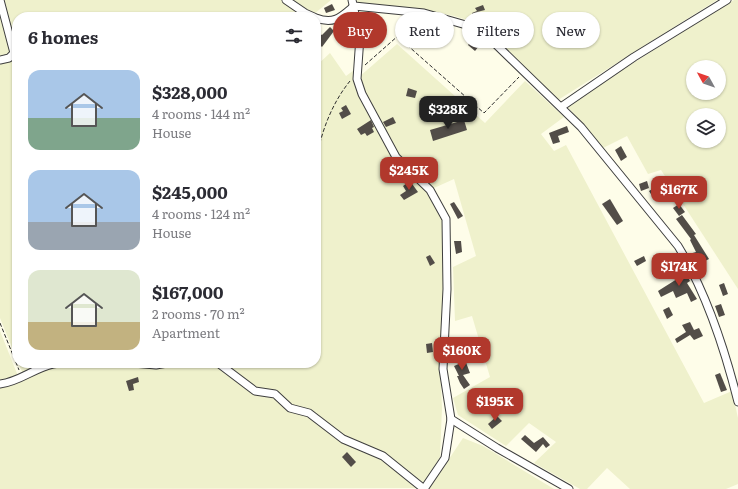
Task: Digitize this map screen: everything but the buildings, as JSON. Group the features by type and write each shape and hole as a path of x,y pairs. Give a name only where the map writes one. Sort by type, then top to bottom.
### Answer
{"street":[{"path":"0,0 12,45"},
{"path":"286,0 304,12"},
{"path":"562,107 634,57 727,0"},
{"path":"321,20 324,21 339,19 353,3"},
{"path":"353,3 424,13 480,29 562,107 581,127 678,246 690,265 726,358 738,402"},
{"path":"225,368 255,391 275,394 290,408 309,413 343,439 383,456 424,489 445,458 451,419 443,369 447,289 446,218 430,190 396,157 362,94 357,79 360,37 353,3"},
{"path":"0,60 9,58 12,55"},
{"path":"0,384 10,383 41,368"},
{"path":"451,419 497,448 569,489"}],"path":[{"path":"410,48 484,114 524,72"},
{"path":"0,323 12,352"},
{"path":"18,368 22,377"}],"green space":[{"path":"0,0 281,0 298,12 12,12 12,348 0,318"},
{"path":"291,0 331,0 316,12 307,12"},
{"path":"357,0 717,0 558,100 506,48 534,48 534,12 462,12 462,18 454,16 454,12 435,12 358,3"},
{"path":"734,0 738,0 738,289 661,170 648,174 627,136 603,148 566,105"},
{"path":"395,46 395,48 401,48 485,123 525,81 564,117 541,134 554,151 566,145 704,403 732,391 738,418 738,484 726,489 630,489 607,468 587,489 580,489 534,463 556,442 529,423 506,446 458,415 453,398 490,377 472,316 455,321 453,267 476,256 454,179 434,188 399,154 363,91 359,77"},
{"path":"330,53 346,76 354,70 358,92 394,159 426,191 442,219 445,288 440,366 442,408 440,457 424,483 384,454 362,443 344,437 291,406 276,393 262,392 228,368 321,368 321,61"},
{"path":"0,331 12,361 12,368 15,368 18,376 0,381"},
{"path":"20,368 36,368 23,374"},
{"path":"51,368 219,368 254,393 274,397 289,410 308,416 382,459 418,488 0,489 0,387 11,386 42,370"},
{"path":"463,438 483,446 554,489 429,489"}]}
